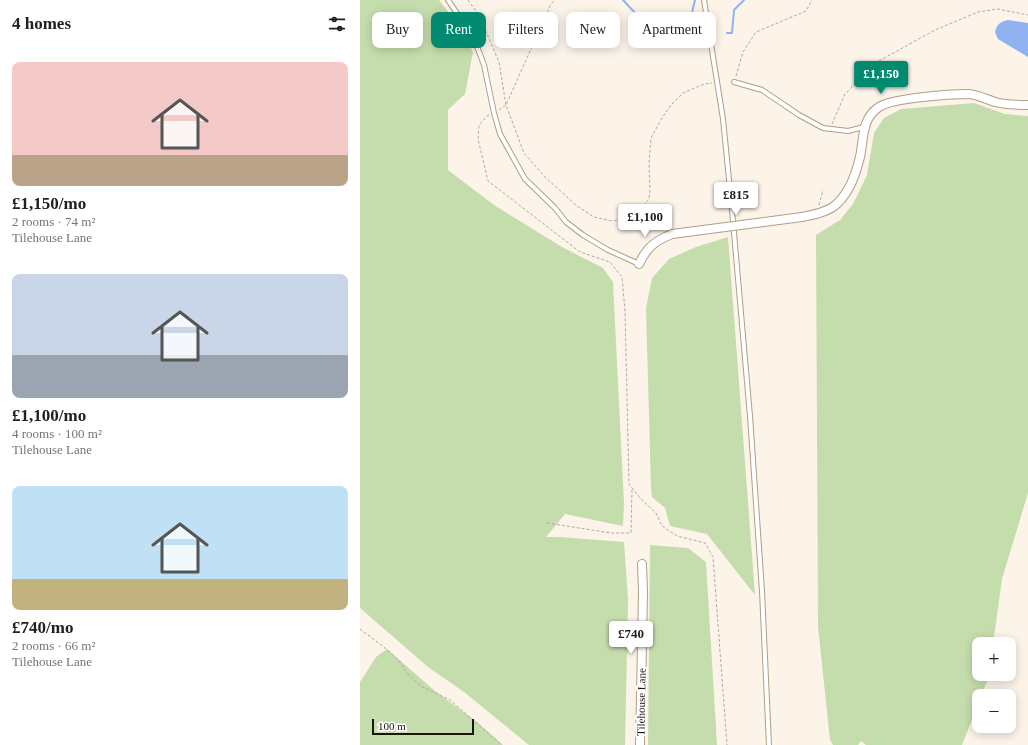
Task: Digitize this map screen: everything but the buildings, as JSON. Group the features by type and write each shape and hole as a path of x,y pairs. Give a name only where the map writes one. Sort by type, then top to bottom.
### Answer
{"street":[{"path":"639,264 644,254 653,244 669,235 802,217 817,214 832,208 838,203 853,179 860,156 864,127 872,113 879,107 897,100 970,94 995,102 1028,105"},
{"name":"Tilehouse Lane","path":"640,745 643,592 642,564"}],"lane":[{"path":"448,0 465,24 478,49 484,65 500,134 525,180 555,208 566,222 583,235 608,250 639,264"},
{"path":"704,0 723,119 750,416 762,591 769,745"},
{"path":"734,82 762,90 823,128 848,131 864,127"}],"path":[{"path":"468,0 479,15 499,62 506,105 524,153 544,177 577,206 594,217 612,221 626,220 639,210 648,198 650,189 649,163 651,138 662,118 671,105 683,93 704,84 717,82"},
{"path":"506,105 551,4 555,0"},
{"path":"734,82 743,52 756,32 806,11 812,0"},
{"path":"830,129 846,94 877,62 935,30 978,12 998,10 1028,15"},
{"path":"479,125 478,139 488,181 580,252 610,262 622,277 625,311 629,484 640,498 656,513 662,526 677,536 705,543 714,557 727,745"},
{"path":"817,214 823,190"},
{"path":"657,217 669,235"},
{"path":"547,523 611,534 631,533 632,488"},
{"path":"360,629 386,648 400,662 407,673 421,686 450,700 502,745"}],"green space":[{"path":"360,0 439,0 448,12 431,12 431,48 471,48 473,52 465,94 448,110 448,170 494,205 562,247 603,268 613,282 624,503 623,526 565,514 546,537 624,542 628,600 625,745 529,745 464,692 428,667 360,608"},
{"path":"974,103 1005,114 1028,116 1028,493 1002,579 994,637 972,637 972,681 987,681 984,689 972,689 972,720 962,745 866,745 861,741 858,745 833,745 830,740 818,627 816,235 840,220 853,204 867,175 874,133 884,118 901,109"},
{"path":"728,237 755,595 707,534 670,526 665,508 652,497 651,489 646,308 652,278 669,259 696,247"},
{"path":"650,545 688,548 706,562 717,745 648,745"},
{"path":"387,649 435,691 477,722 503,745 360,745 360,682 376,657"}],"water":[{"path":"1008,20 1028,23 1028,57 998,39 995,32 998,25"}],"waterway":[{"path":"623,0 634,12"},
{"path":"692,12 695,0"},
{"path":"727,33 732,33 734,10 744,0"}]}
